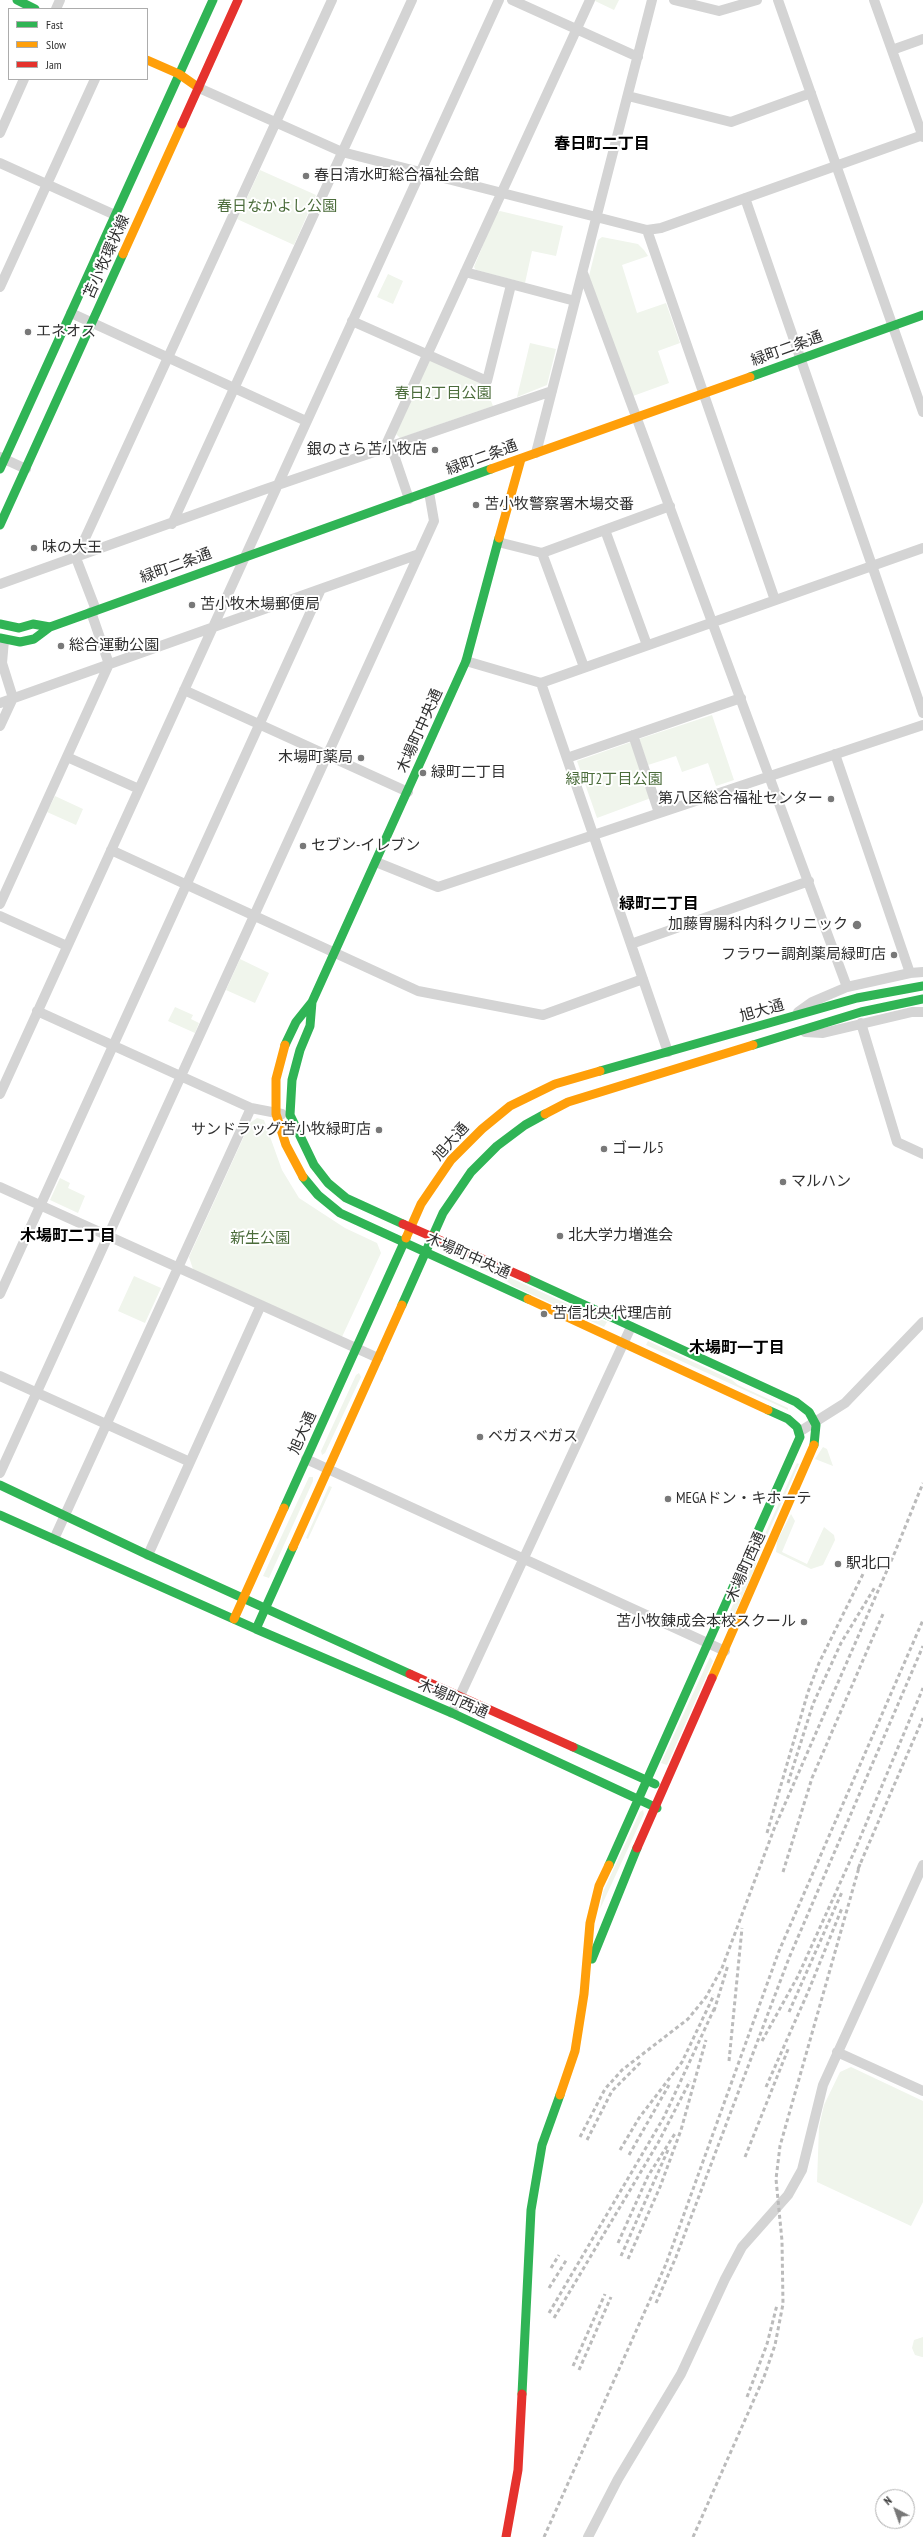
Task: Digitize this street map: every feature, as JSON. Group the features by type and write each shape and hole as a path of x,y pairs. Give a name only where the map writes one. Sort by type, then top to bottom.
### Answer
{"street":[{"path":"17,0 33,8"},
{"name":"苫小牧環状線","path":"0,469 2,458 71,313 213,0"},
{"name":"苫小牧環状線","path":"0,525 238,0"},
{"path":"0,904 109,664 76,558 332,0"},
{"path":"172,524 412,0"},
{"path":"0,1094 276,485 499,0"},
{"path":"512,0 638,58"},
{"path":"409,499 388,448 427,356 590,0"},
{"path":"536,454 652,0"},
{"path":"674,0 719,11 757,0"},
{"path":"778,0 923,412"},
{"path":"148,60 179,74 199,88 342,152 596,219 647,230 661,228 923,135 874,0"},
{"path":"892,50 923,39"},
{"path":"0,132 24,80"},
{"path":"0,287 95,80"},
{"path":"628,96 731,122 811,93"},
{"path":"0,163 115,215"},
{"path":"745,198 923,713"},
{"path":"647,230 775,600"},
{"path":"465,272 575,301"},
{"path":"583,273 714,622 847,987"},
{"path":"352,321 427,356 487,381 511,285"},
{"path":"71,313 306,421"},
{"name":"緑町二条通","path":"2,639 20,642 34,639 50,627 93,611 923,315"},
{"path":"0,584 172,524 276,485 552,391"},
{"path":"2,458 26,469"},
{"name":"木場町中央通","path":"521,459 466,661 312,1002 296,1022 285,1046 276,1079 276,1114 286,1145 301,1175 318,1196 340,1213 788,1419 794,1422 799,1432"},
{"path":"0,1473 434,521 429,492"},
{"path":"498,542 542,553 670,506"},
{"path":"605,530 647,645"},
{"path":"466,661 541,682 923,548"},
{"path":"542,553 584,667"},
{"path":"0,703 419,554"},
{"path":"0,1294 321,589"},
{"name":"緑町二条通","path":"0,624 19,628 33,624 50,627"},
{"path":"0,726 13,698 2,663 2,639"},
{"path":"541,682 668,1052"},
{"path":"184,690 408,792"},
{"path":"567,758 741,698"},
{"path":"376,862 438,887 923,725"},
{"path":"633,735 659,813"},
{"path":"835,754 910,973"},
{"path":"67,757 139,789"},
{"path":"111,850 418,991 543,1015 643,979"},
{"path":"631,944 808,881"},
{"path":"0,916 67,946"},
{"path":"790,1017 812,1002 847,987 910,973 923,972"},
{"name":"旭大通","path":"234,1619 421,1204 451,1160 482,1129 510,1106 555,1084 857,998 923,986"},
{"name":"旭大通","path":"256,1629 443,1213 471,1172 497,1146 525,1125 568,1102 861,1012 923,999"},
{"name":"木場町中央通","path":"312,1002 310,1026 300,1050 292,1080 290,1115 314,1165 328,1183 346,1198 796,1402 809,1412 815,1422"},
{"path":"37,1011 251,1108 276,1114 290,1115"},
{"path":"795,1032 823,1033 912,1012 923,1012"},
{"path":"861,1023 896,1142 923,1154"},
{"path":"54,1539 251,1108"},
{"path":"0,1187 378,1358"},
{"path":"148,1555 261,1305"},
{"path":"799,1432 845,1403 923,1322"},
{"path":"452,1713 631,1327"},
{"path":"0,1376 190,1462"},
{"name":"木場町西通","path":"256,1629 452,1713 657,1808 664,1788 814,1447 817,1432 815,1422"},
{"name":"木場町西通","path":"637,1799 710,1644 796,1450 799,1432"},
{"path":"306,1460 524,1558 725,1651"},
{"path":"0,1485 148,1555 266,1608"},
{"path":"0,1515 256,1629"},
{"name":"木場町西通","path":"266,1608 664,1788"},
{"path":"506,2537 518,2470 531,2210 542,2145 575,2051 586,1977 590,1923 599,1886 637,1799"},
{"path":"586,1977 612,1907 657,1808"},
{"path":"588,2537 618,2479 681,2374 725,2279 742,2247 788,2195 802,2170 823,2085 923,1865"},
{"path":"837,2052 923,2091"}],"green space":[{"path":"593,0 619,0 614,10"},
{"name":"春日なかよし公園","path":"260,170 316,195 294,245 237,219"},
{"path":"500,211 563,226 556,256 532,251 525,283 476,270 474,267 496,213"},
{"path":"602,237 638,244 644,250 648,256 622,265 637,313 666,303 680,343 658,351 669,383 633,396 589,276 598,240"},
{"path":"388,274 403,281 393,304 377,297"},
{"path":"530,343 556,349 547,385 517,397"},
{"name":"春日2丁目公園","path":"430,359 484,383 493,406 400,438 396,434"},
{"path":"712,715 734,780 716,786 708,763 682,772 676,756 648,765 639,739"},
{"name":"緑町2丁目公園","path":"631,742 651,798 597,818 577,761"},
{"path":"55,796 83,809 76,825 47,812"},
{"path":"240,959 269,973 255,1003 226,990"},
{"path":"175,1007 193,1015 191,1019 199,1023 195,1033 168,1021"},
{"name":"新生公園","path":"257,1118 264,1120 282,1170 299,1198 345,1228 377,1243 381,1253 341,1339 194,1272 189,1257 250,1123"},
{"path":"60,1178 70,1183 68,1188 85,1196 78,1213 50,1200"},
{"path":"456,1253 607,1322 604,1327 513,1286 504,1279 455,1256"},
{"path":"134,1276 161,1288 145,1323 118,1311"},
{"path":"648,1341 732,1380 738,1385 788,1408 788,1410 646,1345"},
{"path":"359,1373 361,1377 325,1453 322,1455 321,1451 356,1375"},
{"path":"823,1447 827,1449 833,1466 815,1459"},
{"path":"797,1463 799,1464 759,1553 755,1568 731,1622 726,1620"},
{"path":"309,1477 313,1477 313,1481 269,1578 263,1576"},
{"path":"329,1486 332,1487 308,1539 306,1538"},
{"path":"791,1514 795,1521 782,1552 807,1564 824,1527 834,1535 835,1540 823,1565 811,1569 776,1552 777,1541"},
{"path":"710,1657 713,1661 667,1765 661,1763"},
{"path":"643,1810 644,1814 600,1909 603,1892 640,1812"},
{"path":"851,2067 923,2101 923,2202 911,2226 817,2182 819,2127 824,2105 840,2072"},
{"path":"923,2337 922,2357 915,2355 912,2348 914,2340"}],"railway":[{"path":"580,2137 605,2089 622,2070 688,2019 706,1997 722,1968 774,1829 895,1552 923,1483"},
{"path":"767,1833 808,1692 819,1663 864,1572"},
{"path":"788,1783 813,1704 841,1643 875,1587"},
{"path":"783,1872 812,1778 883,1614"},
{"path":"544,2537 666,2264 779,1951 923,1620"},
{"path":"656,2303 676,2257 789,1958 923,1646"},
{"path":"762,2041 798,1976 855,1850 923,1688"},
{"path":"858,1869 923,1718"},
{"path":"693,2537 764,2377 775,2345 783,2304 782,2241 776,2179 780,2146 860,1864"},
{"path":"789,2012 842,1892"},
{"path":"766,2087 808,1992 842,1908"},
{"path":"729,2061 742,1928"},
{"path":"714,2011 728,1965"},
{"path":"620,2150 639,2118 682,2062 714,1995"},
{"path":"549,2313 664,2117 715,2007"},
{"path":"628,2259 660,2187 681,2130 706,2040"},
{"path":"745,2157 789,2047"},
{"path":"587,2140 612,2091 641,2062"},
{"path":"554,2318 658,2143 690,2081"},
{"path":"629,2155 669,2085"},
{"path":"618,2243 648,2176 676,2132"},
{"path":"621,2256 668,2150"},
{"path":"551,2268 559,2255"},
{"path":"549,2288 567,2259"},
{"path":"573,2366 605,2294"},
{"path":"579,2370 611,2297"},
{"path":"747,2397 767,2344 777,2305"}],"traffic: fast":[{"path":"17,0 33,8"},
{"path":"0,469 213,0"},
{"path":"0,525 123,254"},
{"path":"750,377 923,315"},
{"path":"0,638 20,642 34,639 50,627 491,469"},
{"path":"285,1045 296,1022 312,1002 466,661 499,538"},
{"path":"0,624 19,628 33,624 50,627"},
{"path":"600,1071 857,998 923,986"},
{"path":"753,1045 861,1012 923,999"},
{"path":"312,1002 310,1026 300,1050 292,1080 290,1115 314,1165 328,1183 346,1198 403,1224"},
{"path":"402,1305 443,1213 471,1172 497,1146 525,1125 545,1114"},
{"path":"303,1177 318,1195 340,1213 528,1299"},
{"path":"284,1508 406,1238"},
{"path":"526,1278 796,1402 809,1412 816,1425 814,1445"},
{"path":"609,1865 800,1437 797,1427 788,1419 768,1410"},
{"path":"0,1485 148,1555 410,1674"},
{"path":"0,1515 256,1629 293,1547"},
{"path":"256,1629 452,1713 657,1808"},
{"path":"573,1747 655,1784"},
{"path":"592,1959 637,1848"},
{"path":"522,2394 531,2210 542,2145 560,2095"}],"traffic: slow":[{"path":"148,60 179,74 199,88"},
{"path":"123,254 182,124"},
{"path":"491,469 750,377"},
{"path":"499,538 521,459"},
{"path":"285,1045 276,1079 276,1114 286,1145 303,1177"},
{"path":"545,1114 568,1102 753,1045"},
{"path":"406,1238 421,1204 451,1160 482,1129 510,1106 555,1084 600,1071"},
{"path":"528,1299 768,1410"},
{"path":"293,1547 402,1305"},
{"path":"712,1678 814,1445"},
{"path":"234,1619 284,1508"},
{"path":"560,2095 575,2051 584,1994 590,1923 599,1886 609,1865"}],"traffic: jam":[{"path":"182,124 238,0"},
{"path":"403,1224 526,1278"},
{"path":"410,1674 573,1747"},
{"path":"637,1848 712,1678"},
{"path":"506,2537 518,2470 522,2394"}],"place":[{"name":"春日清水町総合福祉会館","path":"306,176"},
{"name":"エネオス","path":"28,332"},
{"name":"銀のさら苫小牧店","path":"435,450"},
{"name":"苫小牧警察署木場交番","path":"476,505"},
{"name":"味の大王","path":"34,548"},
{"name":"苫小牧木場郵便局","path":"192,605"},
{"name":"総合運動公園","path":"61,646"},
{"name":"木場町薬局","path":"361,758"},
{"name":"緑町二丁目","path":"423,773"},
{"name":"第八区総合福祉センター","path":"831,799"},
{"name":"セブン-イレブン","path":"303,846"},
{"name":"加藤胃腸科内科クリニック","path":"857,925"},
{"name":"フラワー調剤薬局緑町店","path":"894,955"},
{"name":"サンドラッグ苫小牧緑町店","path":"379,1130"},
{"name":"ゴール5","path":"604,1149"},
{"name":"マルハン","path":"783,1182"},
{"name":"北大学力増進会","path":"560,1236"},
{"name":"苫信北央代理店前","path":"544,1314"},
{"name":"ベガスベガス","path":"480,1437"},
{"name":"MEGAドン・キホーテ","path":"668,1499"},
{"name":"駅北口","path":"838,1564"},
{"name":"苫小牧錬成会本校スクール","path":"804,1622"}],"district":[{"name":"春日町二丁目","path":"602,144"},
{"name":"緑町二丁目","path":"659,904"},
{"name":"木場町二丁目","path":"68,1236"},
{"name":"木場町一丁目","path":"737,1348"}]}
